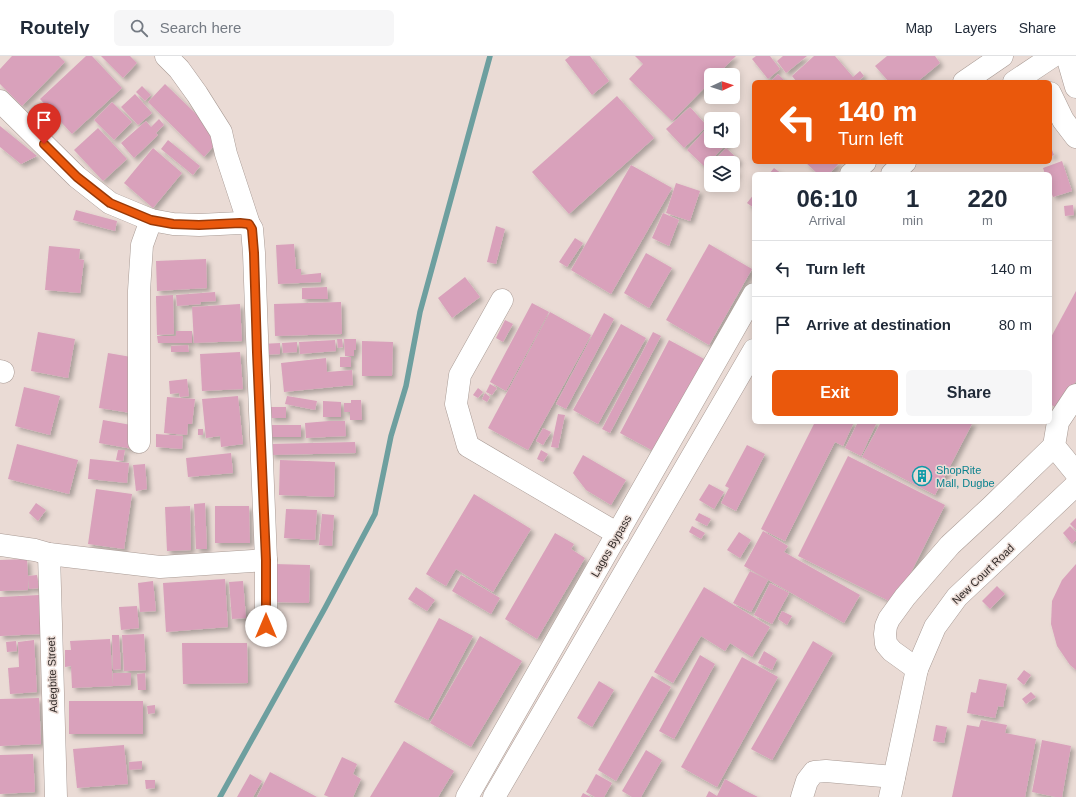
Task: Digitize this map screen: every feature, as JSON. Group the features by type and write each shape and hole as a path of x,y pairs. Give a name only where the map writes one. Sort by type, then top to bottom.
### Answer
{"street":[{"path":"166,56 179,69 209,111 221,132 226,154 252,229 266,560 266,626"},
{"path":"967,80 1002,56"},
{"path":"1067,56 1076,87"},
{"path":"1017,80 1042,65"},
{"path":"1052,97 1063,120 1076,137"},
{"path":"0,101 83,181 110,203 151,220 173,224 249,224"},
{"path":"853,172 863,164"},
{"path":"894,172 903,164"},
{"path":"140,442 138,291 142,245 151,220"},
{"name":"Lagos Bypass","path":"468,797 752,298"},
{"path":"502,300 460,375 456,404 468,446 618,534"},
{"path":"494,797 752,353"},
{"path":"917,669 892,651 886,644 885,634 889,619 905,597 950,545 991,508 1054,446 1058,422 1076,395"},
{"path":"1054,446 1076,473"},
{"name":"New Court Road","path":"892,787 917,669 935,627 956,597 1076,485"},
{"path":"0,545 35,550 49,554 160,568 266,560"},
{"name":"Adegbite Street","path":"49,554 56,797"},
{"path":"802,797 807,781 814,772 826,771 892,787"}],"building":[{"path":"12,56 59,56 65,62 22,106 0,84 0,69"},
{"path":"86,56 92,56 122,88 72,134 40,99"},
{"path":"101,56 130,56 137,63 123,78"},
{"path":"570,56 590,56 609,81 592,95 565,60"},
{"path":"635,56 736,56 724,68 704,68 704,88 672,121 629,79 643,64"},
{"path":"756,56 770,56 780,69 768,79 752,59"},
{"path":"783,56 807,56 786,73 777,61"},
{"path":"814,56 835,56 853,77 860,71 864,76 859,80 795,80 792,76"},
{"path":"887,56 935,56 940,63 919,80 887,80 875,66"},
{"path":"778,74 784,80 772,80"},
{"path":"165,84 221,138 204,157 148,102"},
{"path":"142,86 151,95 145,101 136,92"},
{"path":"135,94 152,113 138,125 121,107"},
{"path":"617,96 654,138 569,214 532,172"},
{"path":"112,102 132,122 114,140 94,120"},
{"path":"690,107 704,123 704,129 684,148 666,129"},
{"path":"159,119 164,125 156,133 158,135 134,158 121,143 146,121 151,127"},
{"path":"0,126 37,156 21,164 0,147"},
{"path":"98,128 127,159 103,181 74,150"},
{"path":"704,131 704,148 722,148 715,156 704,156 704,166 687,150"},
{"path":"168,140 200,166 193,175 161,149"},
{"path":"153,148 182,173 153,208 124,183"},
{"path":"726,148 735,156 719,156"},
{"path":"1062,161 1072,191 1053,197 1052,172 1044,172 1043,168"},
{"path":"807,164 838,164 831,172 816,172"},
{"path":"631,165 672,188 611,294 571,270"},
{"path":"774,168 779,172 771,172"},
{"path":"676,183 700,191 690,221 666,213"},
{"path":"752,197 752,207 747,203"},
{"path":"1073,205 1074,215 1065,216 1064,206"},
{"path":"76,210 117,221 115,231 73,220"},
{"path":"663,213 679,220 669,246 652,238"},
{"path":"496,226 505,229 496,264 487,262"},
{"path":"575,238 583,243 567,267 559,262"},
{"path":"294,244 296,269 301,269 301,275 321,273 321,282 278,284 276,245"},
{"path":"709,244 752,269 709,345 666,320"},
{"path":"49,246 80,249 79,259 84,260 80,293 45,290"},
{"path":"646,253 672,268 649,308 624,293"},
{"path":"206,259 207,288 157,291 156,261"},
{"path":"465,277 480,297 452,318 438,298"},
{"path":"327,287 328,299 302,299 302,288"},
{"path":"1076,291 1076,381 1060,410 1052,405 1052,335"},
{"path":"215,292 216,301 177,306 176,295"},
{"path":"173,295 174,334 157,335 156,296"},
{"path":"341,302 342,334 275,336 274,304"},
{"path":"532,303 549,312 506,391 490,382"},
{"path":"240,304 242,341 194,343 192,307"},
{"path":"550,312 591,335 528,450 488,428"},
{"path":"604,313 614,319 566,409 556,404"},
{"path":"505,320 513,324 503,342 496,338"},
{"path":"621,324 646,338 598,424 573,410"},
{"path":"176,331 192,331 192,343 158,343 157,336 176,336"},
{"path":"38,332 75,339 68,378 31,371"},
{"path":"653,332 661,336 610,433 602,429"},
{"path":"337,339 342,339 343,347 338,348"},
{"path":"344,339 356,339 356,350 354,350 354,356 345,356"},
{"path":"335,340 336,351 300,354 299,342"},
{"path":"669,340 706,360 657,453 620,433"},
{"path":"362,341 393,342 392,376 362,376"},
{"path":"297,342 297,352 283,353 282,343"},
{"path":"280,343 280,354 262,355 261,344"},
{"path":"188,345 189,352 171,352 171,346"},
{"path":"240,352 243,389 202,391 200,354"},
{"path":"108,353 137,358 131,413 99,408"},
{"path":"340,357 351,357 351,367 340,367"},
{"path":"326,358 327,372 352,370 353,385 284,392 281,363"},
{"path":"187,379 189,396 180,397 179,393 170,394 169,381"},
{"path":"490,384 497,388 492,395 486,392"},
{"path":"24,387 60,396 50,435 15,426"},
{"path":"478,388 483,392 478,398 473,395"},
{"path":"485,393 490,397 487,402 482,399"},
{"path":"238,396 243,444 221,447 220,436 206,438 202,399"},
{"path":"287,396 317,401 315,410 285,404"},
{"path":"167,397 195,399 192,424 188,424 187,435 164,433"},
{"path":"351,400 361,400 362,420 350,420 350,412 344,412 344,403 351,403"},
{"path":"323,401 341,402 341,417 323,417"},
{"path":"270,407 286,407 286,418 270,418"},
{"path":"558,414 565,415 558,448 551,447"},
{"path":"103,420 137,426 133,449 99,443"},
{"path":"345,421 346,436 306,438 305,423"},
{"path":"814,424 853,424 843,446 835,442 785,541 761,529"},
{"path":"857,424 876,424 861,456 845,448"},
{"name":"ShopRite Mall, Dugbe","path":"880,424 972,424 935,495 862,457"},
{"path":"264,425 301,425 301,437 264,437"},
{"path":"543,428 551,432 543,445 536,441"},
{"path":"198,429 203,429 203,435 198,435"},
{"path":"156,434 183,436 182,449 156,447"},
{"path":"355,442 356,453 271,455 270,444"},
{"path":"17,444 78,460 69,494 8,479"},
{"path":"747,445 765,454 736,511 721,503 729,488 725,486"},
{"path":"118,450 125,450 123,461 116,460"},
{"path":"541,450 548,454 543,462 537,459"},
{"path":"231,453 233,473 188,477 186,458"},
{"path":"583,455 626,480 611,505 586,490 573,473"},
{"path":"848,456 945,505 895,604 798,556"},
{"path":"90,459 129,463 127,483 88,479"},
{"path":"280,460 335,462 334,497 279,495"},
{"path":"145,464 147,489 136,491 133,465"},
{"path":"709,484 724,492 714,509 699,500"},
{"path":"96,489 132,494 124,549 88,544"},
{"path":"474,494 531,529 493,592 456,569 446,586 426,574"},
{"path":"36,503 46,510 38,521 29,513"},
{"path":"205,503 207,549 196,549 194,504"},
{"path":"190,506 191,550 167,551 165,507"},
{"path":"215,506 249,506 250,543 215,543"},
{"path":"286,509 317,510 315,540 284,538"},
{"path":"699,513 711,519 707,526 695,520"},
{"path":"322,514 334,515 332,546 319,545"},
{"path":"1076,518 1076,530 1070,524"},
{"path":"692,526 705,533 701,539 689,532"},
{"path":"1070,526 1076,532 1076,540 1072,544 1063,533"},
{"path":"763,531 788,546 784,552 860,595 844,623 744,566"},
{"path":"739,532 751,540 740,558 727,550"},
{"path":"555,533 574,544 571,549 585,558 537,639 505,619"},
{"path":"27,559 28,576 37,575 39,588 29,589 28,578 28,590 0,591 0,560"},
{"path":"274,564 310,565 309,603 273,602"},
{"path":"1076,564 1076,670 1070,665 1057,646 1051,624 1052,601 1062,580"},
{"path":"750,571 768,580 751,612 733,603"},
{"path":"461,575 500,598 491,614 452,591"},
{"path":"225,579 228,627 166,632 163,583"},
{"path":"153,581 156,611 140,612 138,583"},
{"path":"243,581 246,618 232,619 229,582"},
{"path":"770,583 789,593 772,624 754,615"},
{"path":"997,586 1005,594 990,609 982,601"},
{"path":"416,587 435,600 427,611 408,599"},
{"path":"704,587 770,627 752,657 730,643 725,651 701,636 673,683 654,672"},
{"path":"39,595 41,634 0,636 0,597"},
{"path":"137,606 139,628 121,630 119,607"},
{"path":"782,611 792,616 787,625 778,619"},
{"path":"439,618 473,636 428,720 394,702"},
{"path":"144,634 146,670 124,671 122,635"},
{"path":"112,635 119,635 121,669 113,670"},
{"path":"480,636 522,661 471,747 430,723"},
{"path":"110,639 113,686 72,688 71,666 65,667 65,650 71,650 70,641"},
{"path":"34,640 37,692 10,694 8,668 19,667 18,642"},
{"path":"16,641 17,651 7,652 6,642"},
{"path":"813,641 833,653 772,760 751,749"},
{"path":"182,643 247,643 248,683 183,684"},
{"path":"764,651 777,659 772,670 758,663"},
{"path":"700,655 715,664 674,739 659,731"},
{"path":"742,657 778,677 717,787 681,767"},
{"path":"1024,670 1031,675 1024,685 1017,679"},
{"path":"113,673 131,673 131,685 113,686"},
{"path":"145,673 146,690 138,690 137,674"},
{"path":"652,676 671,687 616,781 598,770"},
{"path":"979,679 1007,684 1003,707 998,706 995,718 967,713 971,692 976,693"},
{"path":"599,681 614,690 592,727 577,718"},
{"path":"1031,692 1036,697 1026,704 1022,699"},
{"path":"39,698 41,744 0,746 0,699"},
{"path":"69,701 143,701 143,734 69,734"},
{"path":"155,705 155,713 148,714 147,706"},
{"path":"981,720 1007,725 1005,733 1036,739 1025,797 952,797 967,725 979,727"},
{"path":"936,725 947,727 944,743 933,741"},
{"path":"1042,740 1071,746 1062,797 1032,792"},
{"path":"404,741 454,771 438,797 370,797"},
{"path":"124,745 128,784 77,788 73,749"},
{"path":"646,750 662,760 641,797 632,797 622,791"},
{"path":"33,754 35,792 0,794 0,755"},
{"path":"342,757 357,764 353,774 361,779 353,797 329,797 324,795"},
{"path":"142,761 142,769 129,770 129,762"},
{"path":"270,772 317,797 257,797"},
{"path":"250,774 262,781 253,797 237,797"},
{"path":"596,774 612,783 604,797 595,797 586,792"},
{"path":"725,779 758,797 706,797 709,791 717,796"},
{"path":"145,780 155,780 155,788 146,789"},
{"path":"583,793 591,797 581,797"}],"waterway":[{"path":"220,797 325,608 375,514 391,436 406,386 420,312 490,56"}],"place":[{"name":"ShopRite Mall, Dugbe","path":"922,476"}],"route":[{"path":"44,144 77,177 110,203 151,220 173,224 199,225 240,223 249,224 252,229 266,560 266,626"}]}
